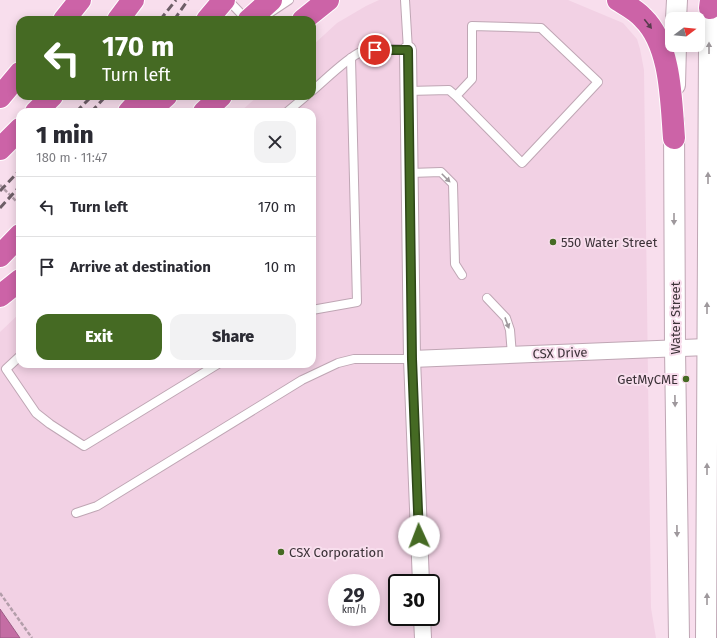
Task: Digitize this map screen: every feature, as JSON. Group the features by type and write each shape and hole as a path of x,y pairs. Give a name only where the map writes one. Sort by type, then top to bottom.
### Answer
{"highway":[{"path":"67,16 80,0"},
{"path":"121,16 133,0"},
{"path":"210,16 224,0"},
{"path":"253,16 271,0"},
{"path":"308,16 328,0"},
{"path":"618,0 644,19 653,30 658,40 664,57 670,87 674,138"},
{"path":"0,97 16,78"},
{"path":"40,108 48,100"},
{"path":"132,108 140,100"},
{"path":"152,108 162,100"},
{"path":"208,108 217,100"},
{"path":"0,149 16,133"},
{"path":"0,256 16,239"},
{"path":"0,296 16,283"}],"street":[{"path":"676,12 677,0"},
{"path":"706,638 712,347 709,45 711,3"},
{"path":"408,50 412,359 421,574"},
{"name":"Water Street","path":"676,52 674,138 674,348 679,638"},
{"name":"CSX Drive","path":"412,359 712,347"},
{"path":"422,626 423,638"}],"lane":[{"path":"228,0 244,16"},
{"path":"266,16 289,0"},
{"path":"316,88 351,58 362,51 408,50 405,0"},
{"path":"408,91 449,90 522,163 598,82 541,28 472,26 472,79 456,96"},
{"path":"316,309 357,302 351,58"},
{"path":"292,108 301,100"},
{"path":"410,173 441,172 453,184 455,264 462,275"},
{"path":"487,298 506,318 510,330 512,355"},
{"path":"76,513 97,506 302,380 338,363 354,359 412,359"},
{"path":"16,360 6,369 36,413 84,446 211,368"}],"path":[{"path":"0,185 16,201"},
{"path":"0,593 32,638"}],"shaded area":[{"path":"379,0 568,0 623,23 637,39 644,70 651,608 656,638 20,638 0,609 0,332 16,317 16,368 316,368 316,108 244,108 254,100 316,100 316,42 337,23"},
{"path":"0,609 20,638 0,638"}],"railway":[{"path":"163,16 176,0"},
{"path":"177,16 188,0"},
{"path":"80,108 88,100"},
{"path":"95,108 102,100"},
{"path":"0,191 16,174"},
{"path":"0,208 16,190"}],"place":[{"name":"550 Water Street","path":"553,242"},
{"name":"GetMyCME","path":"686,379"},
{"name":"CSX Corporation","path":"281,552"}],"route":[{"path":"375,50 408,50 412,359 419,536"}]}
